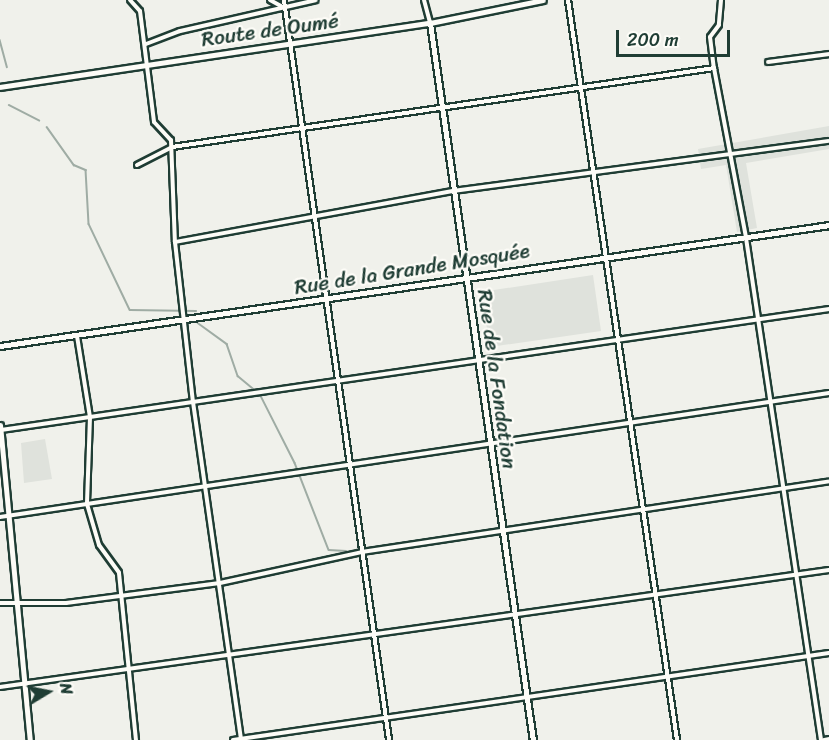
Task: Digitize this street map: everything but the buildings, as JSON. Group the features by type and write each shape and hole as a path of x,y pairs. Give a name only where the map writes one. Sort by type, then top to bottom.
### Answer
{"street":[{"path":"130,0 140,11 149,64 154,122 169,134 172,147 175,242 193,402 241,739"},
{"path":"270,0 285,8"},
{"path":"284,0 313,218 389,740"},
{"path":"146,44 180,31 316,0"},
{"path":"424,0 430,23"},
{"name":"Route de Oumé","path":"0,87 430,23 543,0"},
{"path":"568,0 666,678 677,740"},
{"path":"721,0 718,25 710,37 714,68 746,238 822,740 829,739"},
{"name":"Rue de la Fondation","path":"430,23 533,740"},
{"path":"768,62 829,54"},
{"path":"137,165 172,147 581,91 714,68"},
{"path":"175,242 453,191 730,156 829,141"},
{"name":"Rue de la Grande Mosquée","path":"0,346 829,225"},
{"path":"0,430 829,309"},
{"path":"77,336 90,417 87,504 99,545 119,573 126,669 136,740"},
{"path":"0,517 350,468 489,444 829,393"},
{"path":"0,425 30,740"},
{"path":"0,603 122,597 166,586 220,583 362,552 829,481"},
{"path":"0,687 829,570"},
{"path":"233,740 829,653"}],"shaded area":[{"path":"829,126 829,149 746,163 757,228 737,232 726,165 701,169 698,149"},
{"path":"593,275 601,331 490,347 481,292"},
{"path":"45,439 52,479 24,483 21,443"}],"waterway":[{"path":"0,40 7,67"},
{"path":"9,105 39,120"},
{"path":"47,127 74,165 86,170 89,224 130,310 196,311"},
{"path":"198,323 227,344 238,376 256,391"},
{"path":"260,394 295,463 329,550 346,551"}]}
